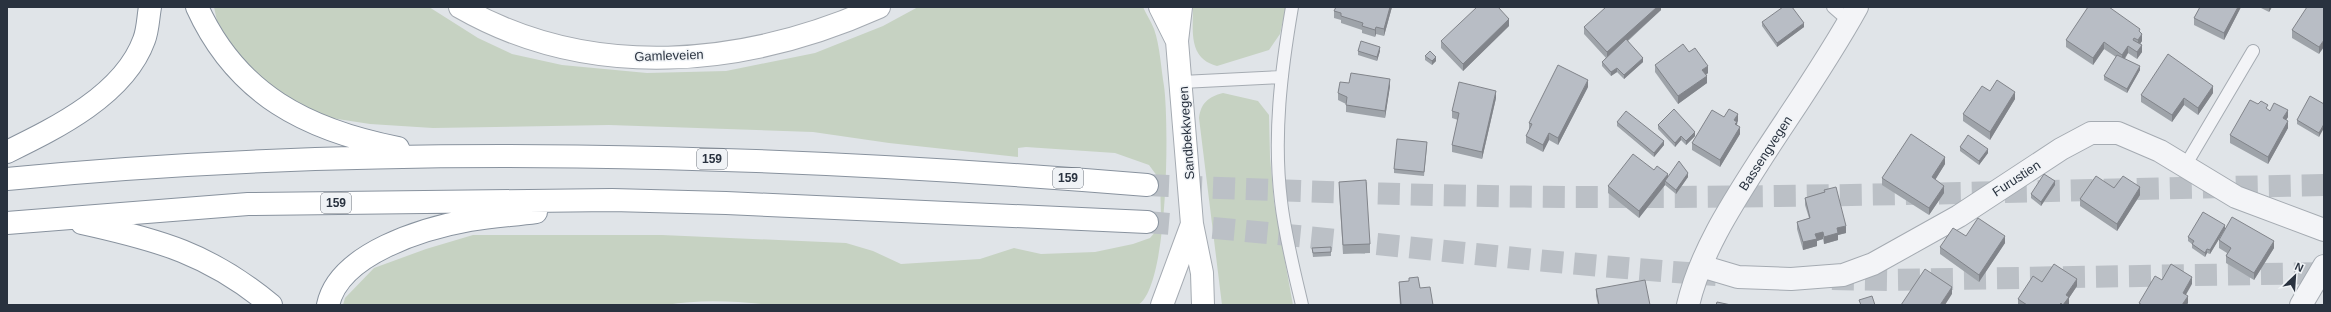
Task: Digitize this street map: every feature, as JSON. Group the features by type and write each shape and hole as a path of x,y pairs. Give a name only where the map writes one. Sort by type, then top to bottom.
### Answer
{"main road":[{"path":"7,152 78,113 116,81 136,57 144,40 150,7"},
{"path":"197,7 208,32 222,53 242,75 267,97 316,124 363,141 434,156"},
{"name":"Gamleveien","path":"460,7 494,25 552,46 597,54 646,58 707,54 774,44 847,22 879,7"},
{"name":"Sandbekkvegen","path":"1160,7 1177,41"},
{"name":"Sandbekkvegen","path":"1181,7 1177,41 1182,82 1192,224 1202,272 1203,305"},
{"name":"159","path":"7,179 143,168 434,156 635,157 989,172 1147,185"},
{"path":"328,305 335,287 345,274 358,262 392,244 430,230 470,220 505,217 612,200"},
{"name":"159","path":"7,223 248,204 612,200 742,204 1147,222"},
{"path":"62,218 184,250 236,278 271,305"},
{"name":"Sandbekkvegen","path":"1162,305 1192,224"}],"street":[{"name":"Bassengvegen","path":"1688,305 1701,266 1732,203 1853,14"},
{"name":"Furustien","path":"1701,266 1738,276 1791,279 1843,275 1874,264 1959,216 2061,149 2091,133 2118,133 2160,151 2236,196 2324,230"},
{"path":"2301,305 2324,266"}],"lane":[{"path":"1292,7 1282,77 1278,134 1281,201 1302,305"},
{"path":"1833,7 1853,14"},
{"path":"2184,166 2253,51"},
{"path":"1182,82 1282,77"}],"green space":[{"path":"214,7 429,7 478,38 512,54 562,65 647,73 726,71 815,53 883,26 918,7 1143,7 1153,26 1158,43 1166,105 1166,166 1164,202 1161,237 1156,268 1148,292 1138,305 770,305 718,301 666,305 343,305 345,298 374,268 426,249 473,235 662,235 846,243 873,251 901,264 980,259 1014,248 1041,254 1095,252 1133,244 1150,238 1156,231 1161,216 1160,180 1149,165 1115,153 1026,147 1018,148 1018,157 889,143 813,132 609,125 433,128 370,124 331,118 280,95 244,65 217,21"},
{"path":"1193,7 1286,7 1280,34 1269,50 1217,66 1201,57 1197,50 1193,34"},
{"path":"1223,93 1258,101 1269,115 1270,157 1274,202 1293,305 1222,305 1199,118 1201,108 1206,101 1213,96"}],"building":[{"path":"1336,7 1390,7 1384,29 1376,27 1375,30 1362,26 1363,23 1341,16 1341,13 1334,11"},
{"path":"1477,7 1498,7 1509,19 1463,64 1441,41"},
{"path":"1606,7 1657,7 1607,52 1584,27"},
{"path":"1783,7 1792,7 1804,23 1777,43 1762,22"},
{"path":"2088,7 2109,7 2140,29 2139,31 2142,34 2138,40 2134,38 2133,40 2142,45 2137,52 2128,46 2122,55 2104,42 2093,58 2066,40"},
{"path":"2200,7 2238,7 2224,33 2194,18"},
{"path":"2307,7 2324,7 2324,40 2319,47 2292,30"},
{"path":"1626,39 1643,58 1624,75 1617,68 1611,72 1602,62"},
{"path":"1361,41 1380,47 1377,57 1358,51"},
{"path":"1683,44 1689,52 1695,48 1708,66 1702,70 1707,76 1678,96 1655,65"},
{"path":"1430,51 1436,57 1432,61 1425,56"},
{"path":"2168,54 2213,86 2198,108 2184,98 2172,115 2141,95"},
{"path":"2117,55 2140,66 2127,89 2104,76"},
{"path":"1558,65 1588,80 1558,138 1549,133 1543,145 1526,136 1532,124 1529,123"},
{"path":"1351,73 1390,79 1385,111 1346,105 1347,97 1338,93 1340,82 1349,83"},
{"path":"1997,80 2015,92 1990,132 1963,114 1982,86 1990,91"},
{"path":"1459,82 1496,91 1482,152 1452,145 1459,113 1452,111"},
{"path":"2310,96 2324,104 2324,124 2319,133 2297,120"},
{"path":"2250,100 2258,104 2261,101 2268,105 2266,108 2270,111 2274,103 2288,110 2283,118 2288,121 2268,157 2230,135"},
{"path":"1674,109 1695,132 1686,141 1681,136 1675,143 1658,125"},
{"path":"1729,109 1738,114 1734,120 1737,122 1735,124 1740,127 1720,160 1692,143 1712,110 1724,117"},
{"path":"1626,111 1664,141 1654,153 1617,122"},
{"path":"1911,134 1945,157 1932,177 1944,186 1929,208 1882,178"},
{"path":"1968,135 1988,149 1979,161 1960,147"},
{"path":"1397,139 1427,142 1424,172 1394,169"},
{"path":"1633,154 1654,170 1657,166 1668,174 1639,211 1608,186"},
{"path":"1679,161 1688,173 1676,190 1665,181"},
{"path":"2044,174 2055,181 2041,202 2031,194"},
{"path":"2096,176 2114,188 2123,176 2140,187 2117,224 2080,199"},
{"path":"1366,180 1370,244 1343,245 1339,182"},
{"path":"1836,187 1846,226 1837,228 1838,233 1824,237 1823,232 1815,234 1817,239 1803,242 1797,222 1810,218 1805,198"},
{"path":"2203,212 2225,225 2210,250 2207,249 2205,253 2192,244 2194,241 2188,237"},
{"path":"2232,217 2274,241 2254,273 2226,256 2231,248 2219,240"},
{"path":"1978,218 2005,236 1979,275 1940,247 1953,228 1966,236"},
{"path":"1331,247 1331,252 1313,253 1312,248"},
{"path":"2054,264 2077,279 2066,295 2069,297 2063,305 2061,303 2059,305 2027,305 2018,299 2033,276 2042,282"},
{"path":"2171,264 2192,277 2183,293 2188,296 2182,305 2142,305 2139,303 2155,276 2162,280"},
{"path":"1925,269 1952,287 1940,305 1901,305"},
{"path":"1418,277 1420,288 1430,287 1433,305 1401,305 1399,282 1409,281 1409,278"},
{"path":"1645,280 1650,305 1599,305 1596,289"},
{"path":"1872,296 1875,305 1861,305 1859,300"},
{"path":"1717,302 1731,305 1716,305"}],"tunnel":[{"path":"1147,185 1357,193 1567,197 1851,195 2324,185"},
{"path":"1147,222 1503,257 1716,275"},
{"path":"1832,279 1888,280 2324,273"}]}
